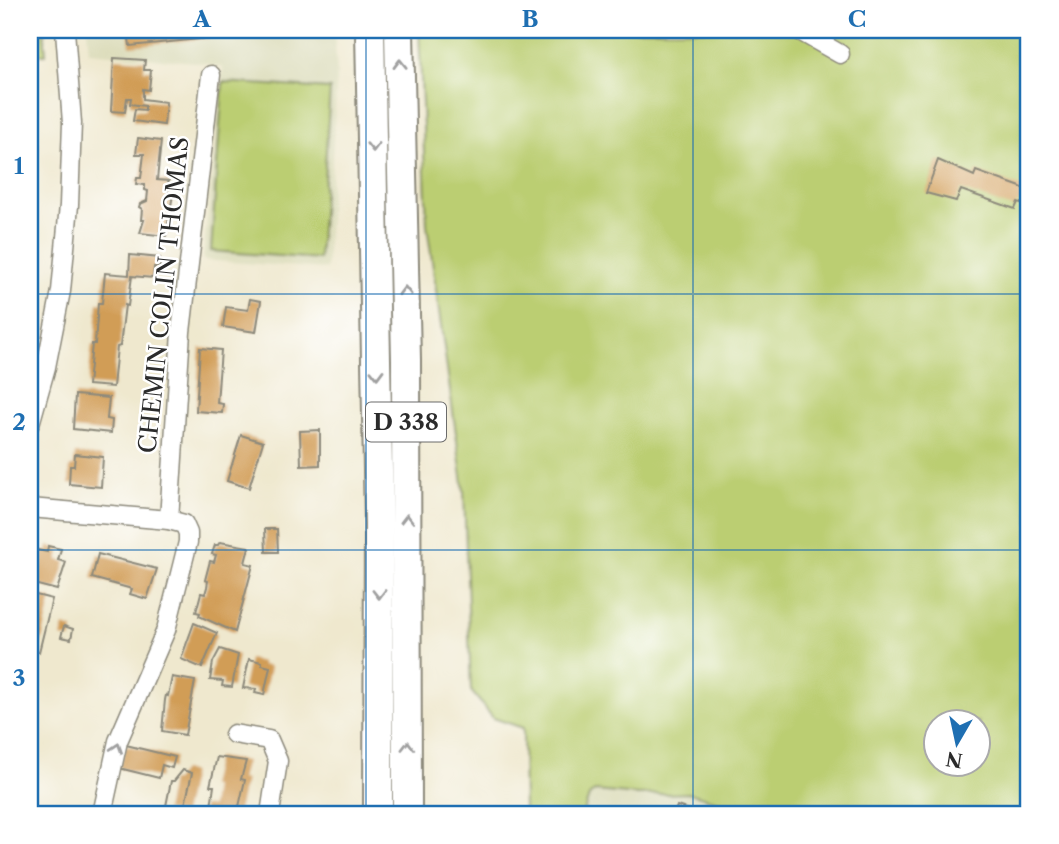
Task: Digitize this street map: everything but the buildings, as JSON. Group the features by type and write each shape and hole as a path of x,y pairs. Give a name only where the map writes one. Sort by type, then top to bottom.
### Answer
{"highway":[{"name":"D 338","path":"370,30 379,525 378,814"},
{"name":"D 338","path":"399,30 406,388 408,814"}],"street":[{"path":"30,424 46,367 61,291 69,205 72,123 65,30"},
{"path":"798,30 840,54"},
{"name":"CHEMIN COLIN THOMAS","path":"170,520 181,332 211,75"},
{"path":"30,508 170,520 184,524 188,533 166,630 118,741 102,814"},
{"path":"234,734 269,740 274,750 278,761 270,814"}],"shaded area":[{"path":"87,30 334,30 337,72 326,269 203,260 223,68 204,63 89,52"},
{"path":"594,791 638,795 690,793 761,814 583,814 589,796"}],"green space":[{"path":"30,30 44,30 46,54 30,54"},
{"path":"419,30 1029,30 1029,814 761,814 690,793 638,795 595,791 589,796 583,814 524,814 523,728 493,718 471,691 464,491 427,225"},
{"path":"223,82 330,89 319,259 211,251"}]}
